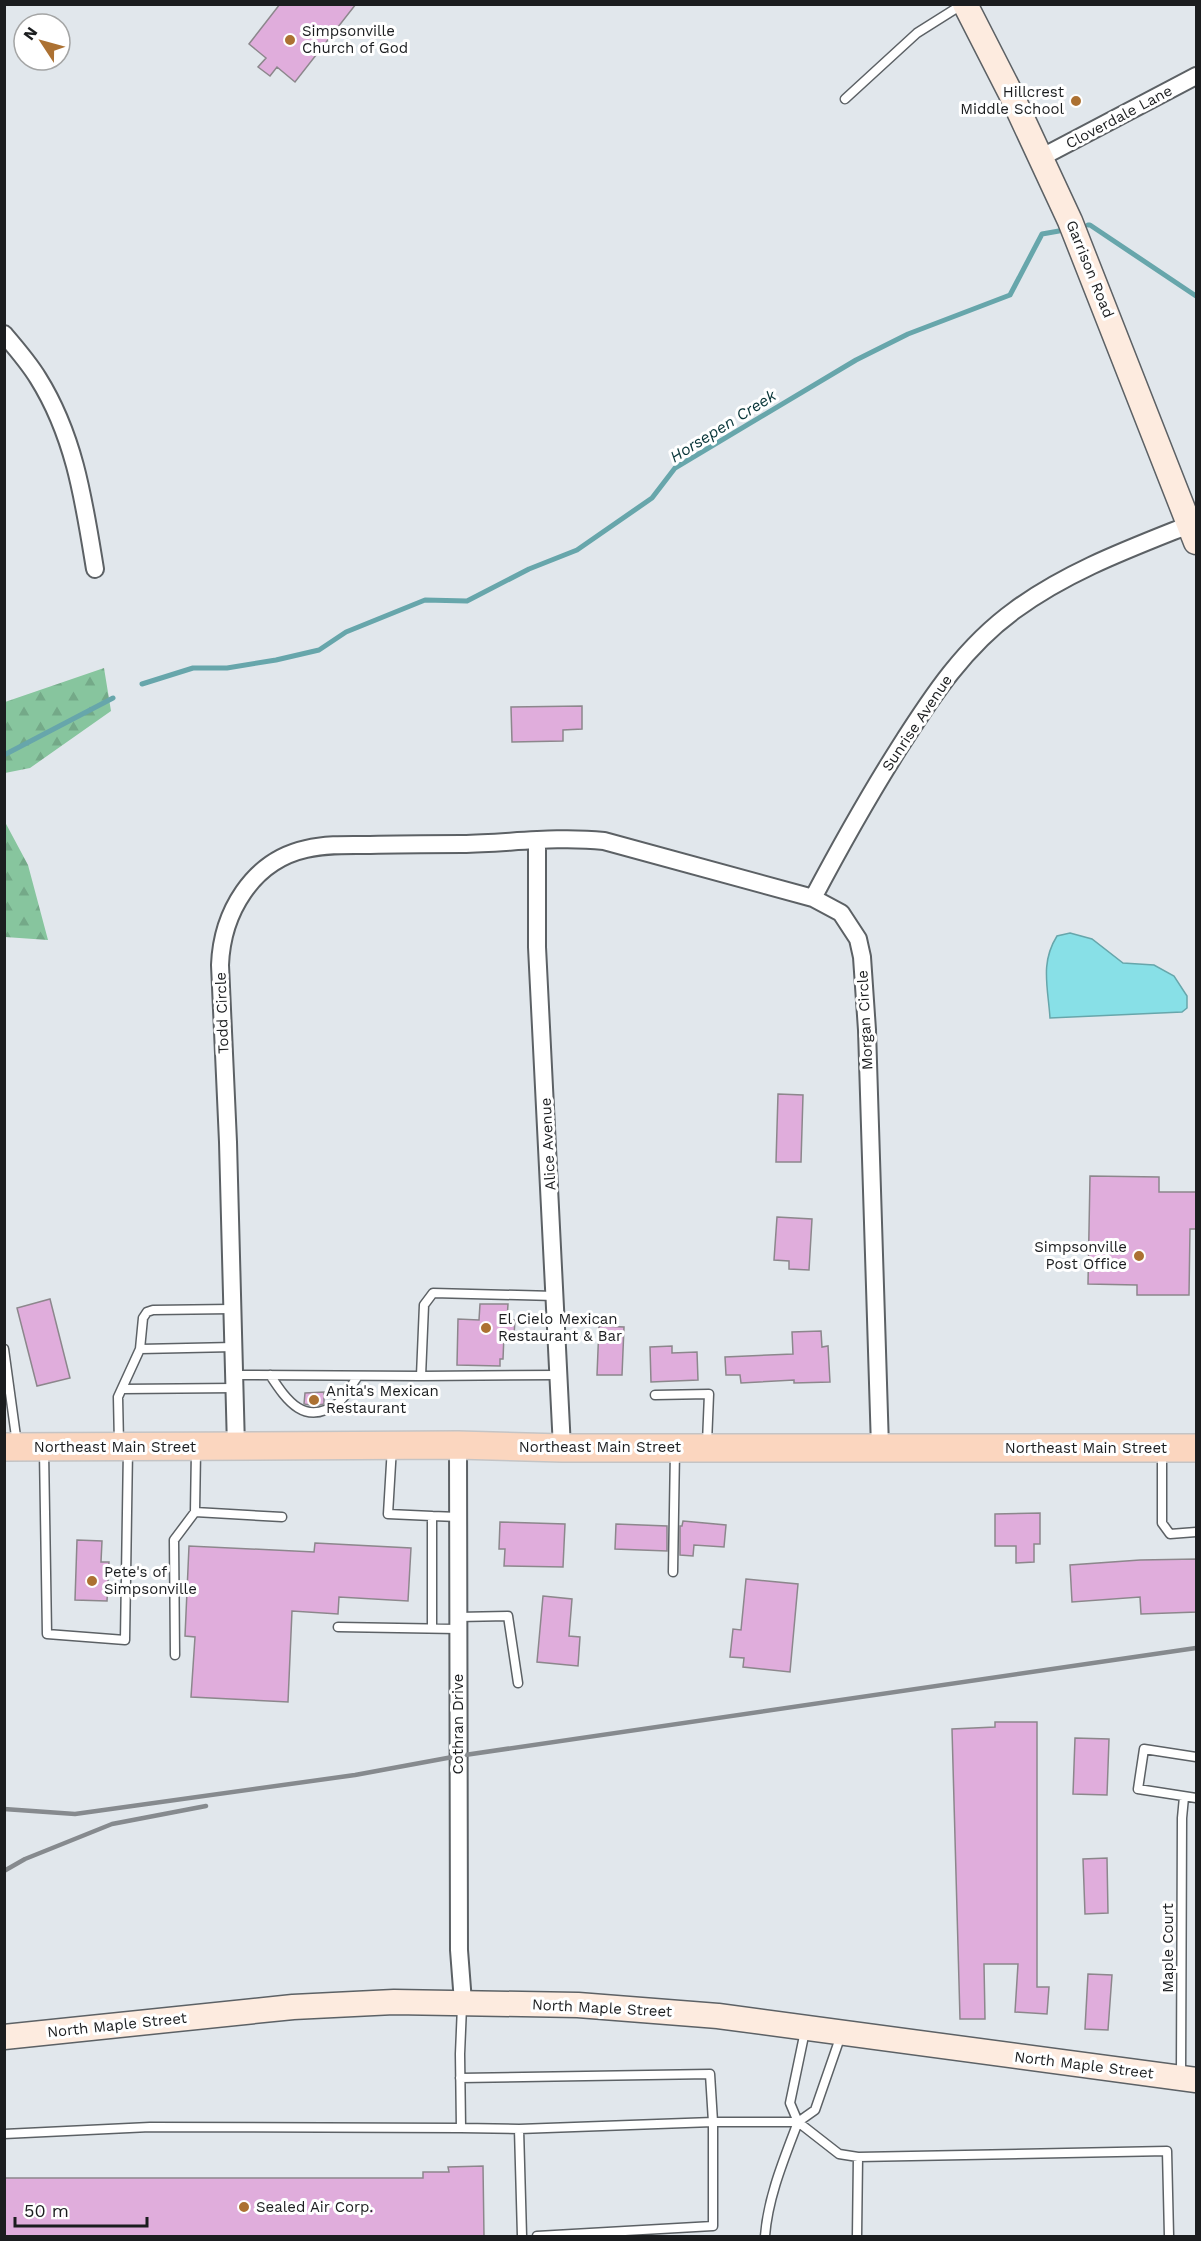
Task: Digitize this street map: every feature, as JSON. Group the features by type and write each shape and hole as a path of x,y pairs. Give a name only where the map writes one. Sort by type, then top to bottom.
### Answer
{"main road":[{"name":"Northeast Main Street","path":"11,1447 458,1445 562,1448 1197,1448"}],"street":[{"name":"Garrison Road","path":"964,4 1042,157 1099,291 1194,533"},
{"name":"Cloverdale Lane","path":"1042,157 1197,76"},
{"path":"4,334 38,378 61,420 74,455 83,492 95,569"},
{"name":"Sunrise Avenue","path":"813,898 863,806 931,698 977,643 1016,609 1058,582 1108,558 1194,533"},
{"name":"Morgan Circle","path":"537,840 584,838 604,841 813,898 841,913 858,939 862,957 867,1030 880,1447"},
{"name":"Alice Avenue","path":"537,840 537,947 562,1448"},
{"name":"Todd Circle","path":"236,1447 228,1142 220,965 222,938 232,909 244,890 274,863 308,849 351,845 537,840"},
{"name":"Cothran Drive","path":"458,1445 459,1938 463,2002"},
{"name":"North Maple Street","path":"4,2037 293,2007 394,2002 463,2002 643,2009 718,2016 1189,2079"}],"lane":[{"path":"845,99 917,33 964,4"},
{"path":"421,1376 424,1305 433,1293 555,1296"},
{"path":"44,1448 47,1634 125,1640 124,1447 118,1397 140,1349 142,1318 147,1312 153,1310 232,1309"},
{"path":"140,1349 234,1347"},
{"path":"4,1349 11,1447"},
{"path":"122,1389 235,1382 270,1375 558,1375"},
{"path":"270,1375 286,1399 303,1412 320,1412 340,1402 358,1376"},
{"path":"656,1395 708,1394 707,1447"},
{"path":"175,1655 174,1540 195,1512 196,1447"},
{"path":"392,1447 388,1514 458,1517"},
{"path":"673,1572 675,1447"},
{"path":"1161,1448 1162,1523 1170,1534 1197,1532"},
{"path":"195,1512 282,1517"},
{"path":"432,1516 432,1628"},
{"path":"338,1627 432,1628 508,1616 518,1683"},
{"path":"1197,1757 1144,1749 1138,1789 1197,1798"},
{"name":"Maple Court","path":"1184,1797 1182,1818 1189,2079"},
{"path":"461,2128 463,2002"},
{"path":"806,2028 790,2103 798,2122 839,2154 858,2157 1167,2151 1169,2236"},
{"path":"765,2236 777,2176 798,2122 814,2110 842,2033"},
{"path":"460,2078 710,2074 713,2226 537,2236"},
{"path":"4,2134 150,2127 519,2129 712,2122 798,2122"},
{"path":"519,2129 522,2236"},
{"path":"857,2236 858,2157"}],"green space":[{"path":"104,668 111,711 30,768 5,773 5,702"},
{"path":"5,822 28,865 48,940 5,937"}],"water":[{"path":"1070,933 1092,939 1123,963 1154,965 1174,976 1187,996 1187,1008 1182,1012 1050,1018 1046,975 1048,956 1057,936"}],"building":[{"name":"Simpsonville Church of God","path":"280,4 356,4 295,82 277,67 270,76 258,67 266,58 249,44"},
{"path":"582,706 582,729 563,730 563,741 512,742 511,707"},
{"path":"778,1094 803,1095 801,1162 776,1162"},
{"name":"Simpsonville Post Office","path":"1090,1176 1159,1177 1159,1192 1197,1192 1197,1229 1190,1229 1189,1295 1137,1295 1137,1285 1088,1284"},
{"path":"777,1217 812,1219 809,1270 789,1269 789,1261 774,1260"},
{"path":"50,1299 70,1378 37,1386 17,1308"},
{"name":"El Cielo Mexican Restaurant & Bar","path":"480,1304 508,1304 507,1320 515,1320 514,1336 504,1335 503,1359 500,1359 500,1366 457,1365 458,1319 479,1320"},
{"path":"599,1326 624,1327 622,1375 597,1375"},
{"path":"821,1331 822,1347 828,1346 830,1382 794,1383 794,1380 741,1383 740,1375 726,1375 725,1357 793,1354 792,1332"},
{"path":"672,1346 672,1353 697,1352 698,1380 651,1382 650,1347"},
{"name":"Anita's Mexican Restaurant","path":"324,1392 324,1404 315,1406 304,1404 305,1393"},
{"path":"1040,1513 1040,1544 1034,1544 1034,1562 1016,1563 1016,1546 995,1546 995,1514"},
{"path":"683,1521 726,1525 724,1547 694,1545 693,1556 680,1555 680,1526"},
{"path":"500,1522 565,1524 563,1567 504,1566 505,1549 499,1549"},
{"path":"616,1524 667,1526 667,1551 615,1549"},
{"name":"Pete's of Simpsonville","path":"77,1540 102,1541 101,1562 109,1562 107,1601 75,1600"},
{"path":"315,1543 411,1548 408,1601 339,1597 338,1614 292,1611 288,1702 191,1697 195,1637 185,1636 189,1546 314,1552"},
{"path":"1197,1559 1197,1612 1141,1614 1140,1597 1072,1602 1070,1565"},
{"path":"746,1579 798,1584 790,1672 743,1667 744,1658 730,1657 733,1629 741,1630"},
{"path":"543,1596 572,1599 569,1636 580,1637 578,1666 537,1662"},
{"path":"995,1722 1037,1722 1037,1987 1049,1987 1047,2014 1015,2012 1018,1964 984,1964 985,2019 960,2019 952,1729 995,1727"},
{"path":"1075,1738 1109,1739 1107,1795 1073,1794"},
{"path":"1107,1858 1108,1913 1085,1914 1083,1859"},
{"path":"1088,1974 1112,1975 1108,2030 1085,2029"},
{"name":"Sealed Air Corp.","path":"483,2166 484,2236 4,2236 4,2178 423,2178 423,2172 449,2172 448,2167"}],"waterway":[{"name":"Horsepen Creek","path":"1088,225 1196,296"},
{"name":"Horsepen Creek","path":"142,684 193,668 227,668 319,650 346,632 425,600 467,601 529,569 577,550 652,498 675,468 856,360 908,334 1010,295 1042,234 1059,231"},
{"name":"Horsepen Creek","path":"4,755 113,698"}],"railway":[{"path":"4,1809 75,1814 355,1775 458,1756 1196,1648"},
{"path":"4,1871 25,1859 112,1824 206,1806"}],"place":[{"name":"Simpsonville Church of God","path":"290,40"},
{"name":"Hillcrest Middle School","path":"1076,101"},
{"name":"Simpsonville Post Office","path":"1139,1256"},
{"name":"El Cielo Mexican Restaurant & Bar","path":"486,1328"},
{"name":"Anita's Mexican Restaurant","path":"314,1400"},
{"name":"Pete's of Simpsonville","path":"92,1581"},
{"name":"Sealed Air Corp.","path":"244,2207"}]}
